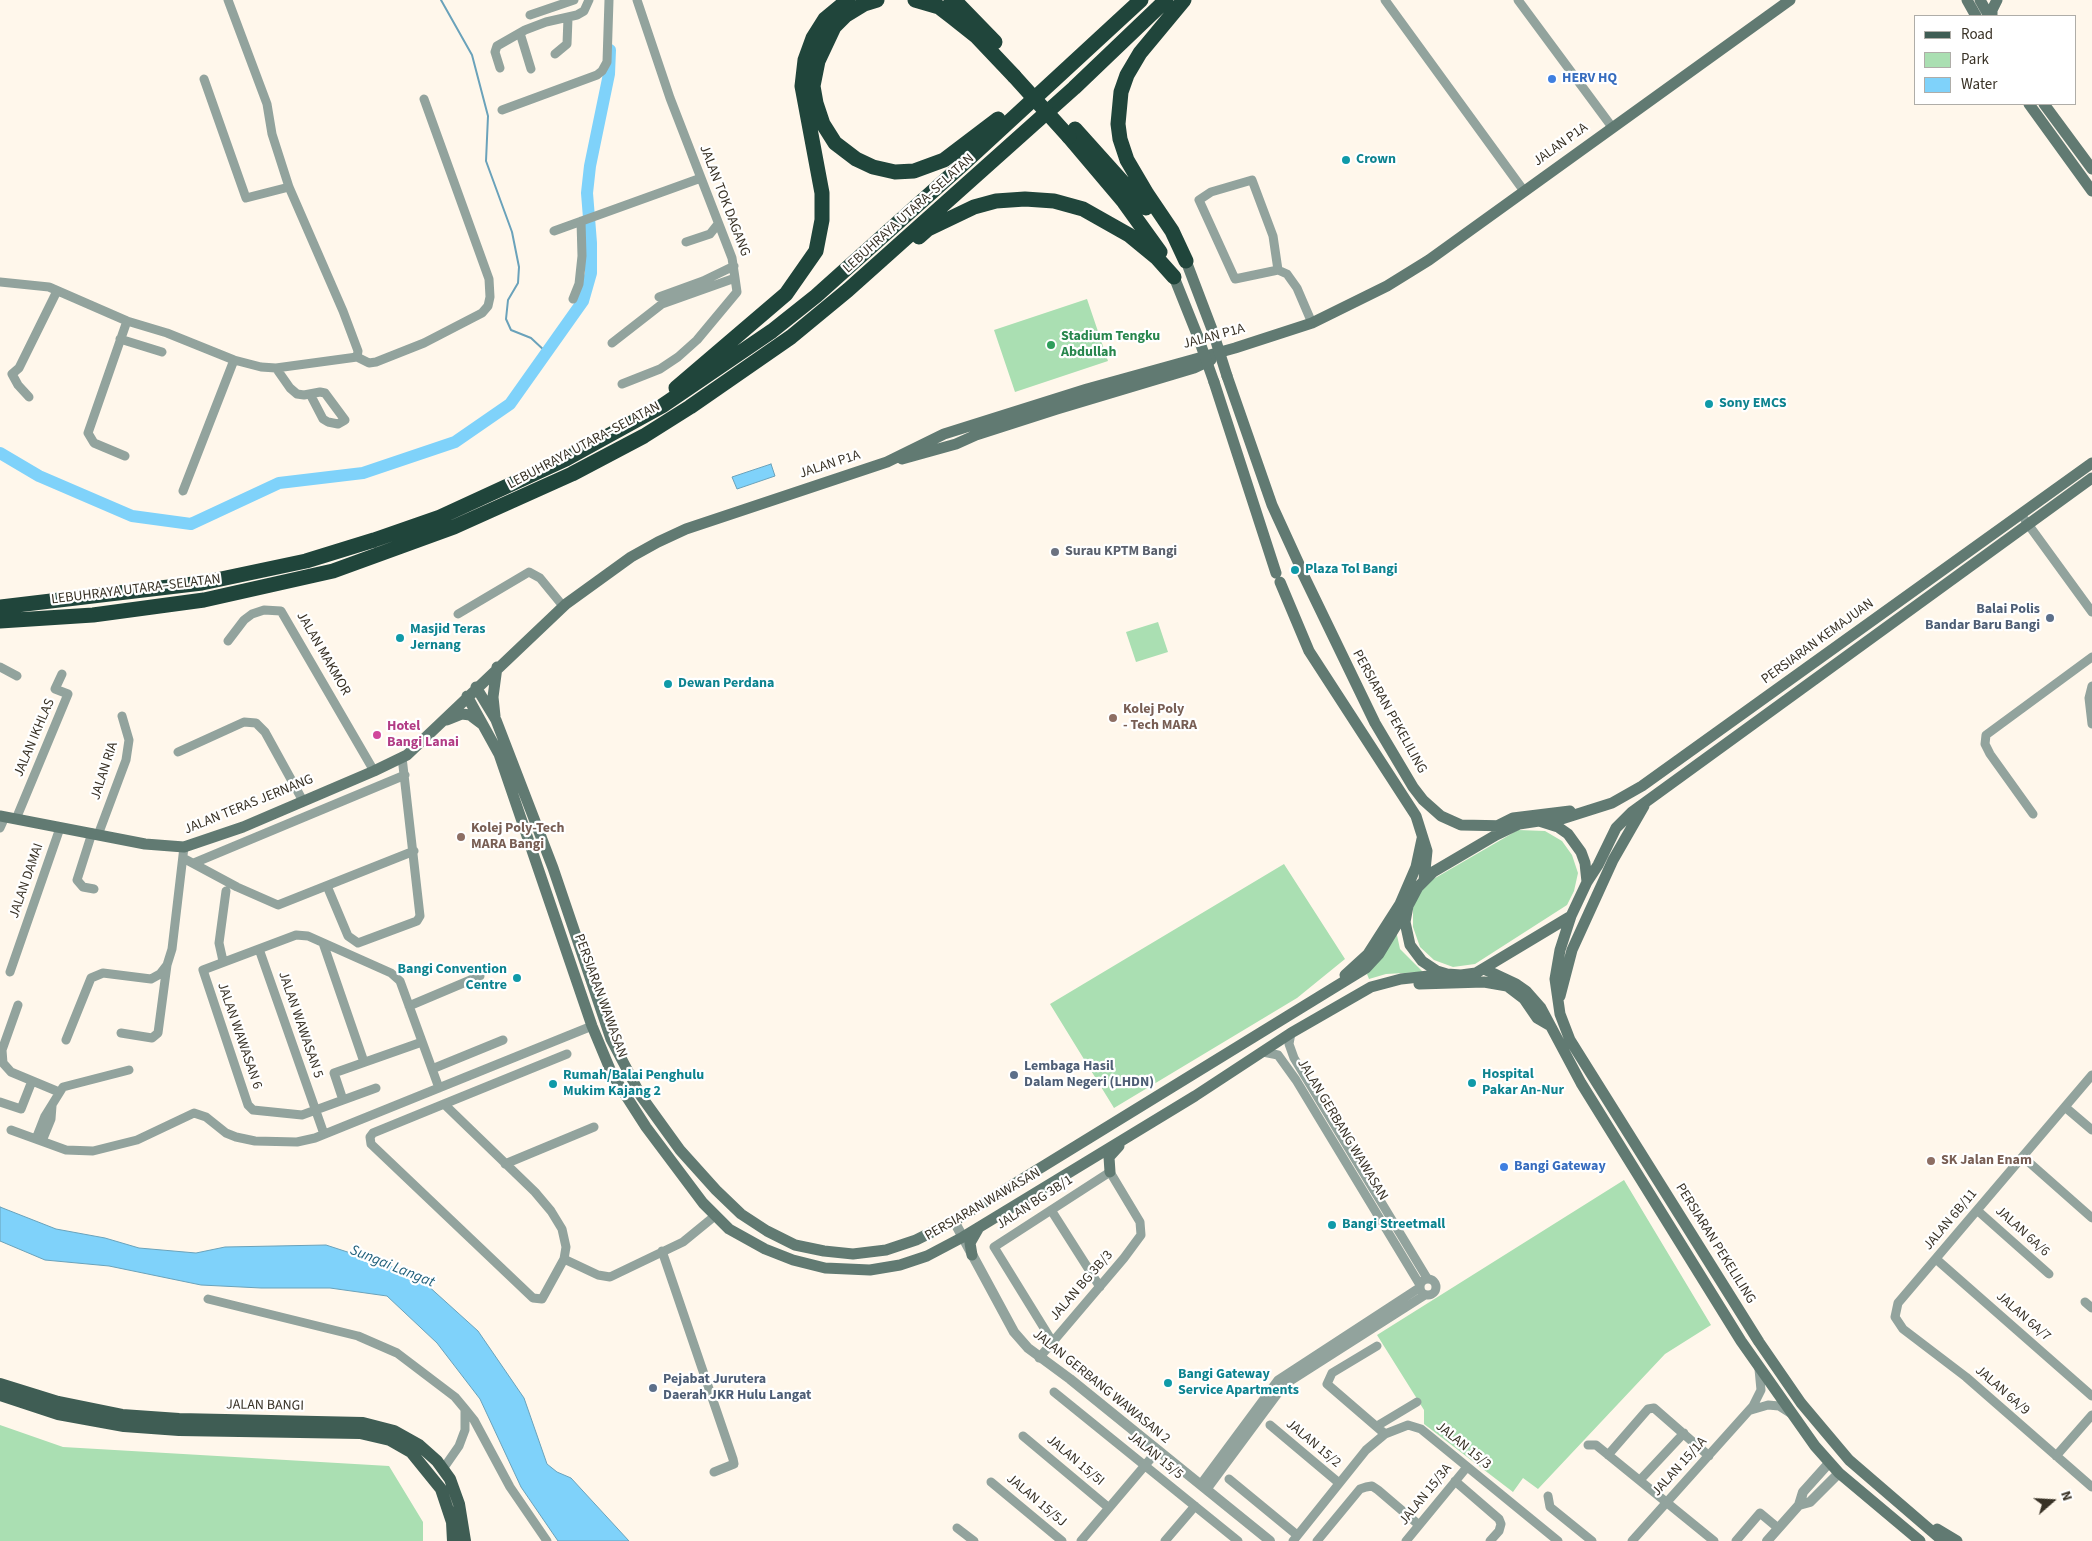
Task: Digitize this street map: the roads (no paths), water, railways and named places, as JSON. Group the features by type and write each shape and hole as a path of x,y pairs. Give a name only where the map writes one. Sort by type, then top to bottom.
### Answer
{"highway":[{"path":"647,414 786,294 816,252 822,220 822,193 802,86 805,60 813,38 825,19 848,0"},
{"path":"877,0 864,4 846,15 834,27 824,43 814,73 813,86 819,114 830,137 842,149 856,159 873,167 895,172 914,170 944,160 1000,118 1022,109"},
{"path":"915,0 939,7 1018,73"},
{"path":"951,0 985,30 1018,73 1072,133 1133,192 1186,261"},
{"name":"LEBUHRAYA UTARA–SELATAN","path":"0,608 202,583 340,552 424,523 566,459 647,414 726,364 808,302 1141,0"},
{"name":"LEBUHRAYA UTARA–SELATAN","path":"0,621 93,615 204,600 333,571 374,558 514,501 636,440 690,407 791,337 848,290 1074,88 1166,0"},
{"path":"1184,0 1140,53 1127,75 1121,92 1118,124 1120,139 1127,160 1172,231 1186,261"},
{"path":"1072,133 1124,202 1158,250 1174,277"},
{"path":"791,337 825,314 928,230 974,207 996,201 1024,199 1054,201 1083,209 1144,245 1174,277"}],"main road":[{"name":"JALAN P1A","path":"476,687 563,606 631,557 686,529 887,462 947,447 1057,409 1194,368 1235,348 1312,323 1387,286 1429,260 1790,0"},
{"path":"1991,15 1997,0"},
{"path":"1977,5 1990,15"},
{"path":"2030,105 2092,191"},
{"path":"2045,105 2092,169"},
{"name":"PERSIARAN PEKELILING","path":"1186,261 1213,332 1272,505 1351,676 1389,748 1413,787 1432,809 1452,822 1461,825 1515,826"},
{"name":"PERSIARAN PEKELILING","path":"1174,277 1214,382 1278,577 1298,629 1310,651 1412,808 1422,830 1427,851 1424,880"},
{"name":"PERSIARAN KEMAJUAN","path":"1549,823 1612,803 1642,786 2092,463"},
{"name":"PERSIARAN KEMAJUAN","path":"1587,882 1598,866 1616,828 1646,802 2092,478"},
{"path":"496,720 493,698 497,668"},
{"name":"JALAN TERAS JERNANG","path":"5,820 95,834 183,852 402,758 476,687"},
{"name":"PERSIARAN WAWASAN","path":"476,687 496,720 553,868 611,1039 641,1096 680,1150 716,1190 741,1214 767,1231 795,1245 853,1254 886,1250 916,1240 954,1221 1370,964 1408,906"},
{"name":"PERSIARAN WAWASAN","path":"467,696 486,726 499,754 592,1026 612,1074 646,1128 677,1172 716,1216 729,1228 765,1249 793,1260 825,1268 870,1270 900,1265 927,1256 979,1227 1127,1137 1291,1033 1371,987 1401,979 1447,974"},
{"path":"434,729 454,716 462,714 470,715 486,726"},
{"path":"1558,1005 1572,950 1613,860 1646,802"},
{"path":"1497,826 1513,818 1586,810"},
{"path":"1529,822 1549,823 1558,827 1575,843 1585,863 1587,882 1571,916 1484,969 1468,975 1447,974 1428,966 1410,945 1405,922 1408,906 1424,880 1433,872 1488,839 1515,826 1529,822"},
{"path":"1332,989 1368,954 1400,904 1416,867 1422,830"},
{"path":"533,849 539,858 553,868 549,879 549,896"},
{"name":"PERSIARAN PEKELILING","path":"1571,916 1557,963 1555,980 1558,1005 1570,1040 1774,1366 1801,1403 1849,1460 1943,1541"},
{"name":"PERSIARAN PEKELILING","path":"1484,969 1526,991 1541,1008 1596,1106 1759,1369 1829,1463 1920,1541"},
{"path":"1371,987 1469,982 1496,983 1515,992 1537,1018 1551,1026"},
{"path":"595,995 597,1013 592,1026 602,1030 611,1039"},
{"path":"1110,1172 1109,1157 1127,1137"},
{"path":"716,1190 716,1216 732,1213 741,1214"},
{"path":"945,1246 958,1245 971,1253 972,1238 979,1227"},
{"name":"JALAN BANGI","path":"0,1384 58,1402 122,1415 179,1419 363,1422 394,1431 419,1445 437,1460 450,1479 460,1504 464,1541"},
{"name":"JALAN BANGI","path":"0,1395 58,1414 124,1426 179,1430 360,1433 390,1440 411,1452 441,1489 450,1513 453,1541"},
{"path":"1906,1510 1957,1541"}],"street":[{"path":"228,0 267,104 272,134 289,187 343,311 358,351 357,357"},
{"path":"530,15 574,0"},
{"path":"500,68 495,52 497,46 520,33 546,22 568,18 584,11 589,0"},
{"path":"502,110 597,75 602,71 607,62 609,0"},
{"name":"JALAN TOK DAGANG","path":"612,343 662,304 736,278 734,266 670,98 637,0"},
{"path":"1385,0 1524,191"},
{"path":"1518,0 1612,127"},
{"path":"555,54 567,44 568,18"},
{"path":"520,33 532,69"},
{"path":"204,79 246,198 289,187"},
{"path":"0,282 41,286 57,291 126,321 167,333 234,360 261,367 276,368 357,357 369,363 424,343 482,313 488,306 489,279 424,99"},
{"path":"554,231 701,178"},
{"path":"1278,270 1273,236 1252,180 1211,192 1199,200 1235,279 1278,270 1287,274 1297,288 1312,323"},
{"path":"573,299 578,284 587,219"},
{"path":"686,242 710,234 718,224"},
{"path":"659,297 704,281 734,266"},
{"path":"622,384 660,370 697,340 737,292 736,278"},
{"path":"29,397 18,385 12,374 19,368 57,291"},
{"path":"125,456 94,443 88,433 126,321"},
{"path":"120,339 162,352"},
{"path":"183,491 234,360"},
{"path":"276,368 290,388 297,394 310,394"},
{"path":"2020,514 2092,612"},
{"path":"458,614 529,572 540,578 563,606"},
{"name":"JALAN MAKMOR","path":"228,641 244,620 252,614 264,610 281,611 374,771"},
{"path":"2033,814 1990,754 1986,744 1986,736 2091,660"},
{"path":"0,667 17,676"},
{"name":"JALAN IKHLAS","path":"5,820 68,694 55,689 62,674"},
{"path":"2092,686 2089,698 2092,724"},
{"name":"JALAN RIA","path":"94,889 83,887 77,880 126,760 129,740 122,716"},
{"path":"178,752 244,722 256,723 265,732 303,801"},
{"path":"327,886 348,936 358,943 416,921 421,910 402,758"},
{"path":"194,863 405,775"},
{"name":"JALAN DAMAI","path":"10,972 60,828"},
{"path":"183,852 194,863 237,887 278,905 414,851"},
{"path":"121,1033 152,1038 158,1033 167,965 172,949 183,852"},
{"path":"226,891 218,943 222,961 296,935 308,936 396,976 439,1088"},
{"path":"323,942 364,1062"},
{"name":"JALAN WAWASAN 5","path":"259,949 324,1134"},
{"name":"JALAN WAWASAN 6","path":"222,961 203,970 248,1105 259,1113 302,1115 314,1110"},
{"path":"66,1040 90,978 103,973 151,979 160,974 167,965"},
{"path":"409,1006 480,976"},
{"path":"18,1005 1,1049 6,1068 59,1092"},
{"path":"11,1130 66,1150 93,1151 137,1140 194,1113 206,1116 226,1133 255,1141 296,1142 324,1134 592,1026"},
{"name":"JALAN GERBANG WAWASAN","path":"1291,1033 1289,1044 1294,1058 1427,1278"},
{"path":"432,1069 503,1040"},
{"path":"343,1100 334,1073 422,1042"},
{"name":"JALAN GERBANG WAWASAN","path":"1262,1052 1278,1056 1296,1080 1421,1289"},
{"path":"444,1104 551,1210 565,1238 564,1259 544,1297 538,1300 533,1298 372,1144 370,1138 373,1133 423,1112 567,1054"},
{"path":"39,1140 51,1119 52,1106 59,1092 68,1084 128,1070"},
{"name":"JALAN 6B/11","path":"1895,1317 1898,1303 2092,1075"},
{"path":"0,1102 21,1109 32,1081"},
{"path":"314,1110 376,1088"},
{"path":"418,1097 423,1112"},
{"path":"2065,1107 2092,1130"},
{"path":"505,1164 594,1128"},
{"path":"2023,1157 2092,1218"},
{"name":"JALAN BG 3B/1","path":"1052,1341 994,1247 1110,1172"},
{"name":"JALAN BG 3B/3","path":"1039,1358 1139,1240 1143,1231 1140,1222 1110,1172"},
{"path":"1051,1210 1100,1287"},
{"name":"JALAN 6A/6","path":"1978,1210 2049,1274"},
{"path":"564,1259 598,1275 610,1277 682,1242 716,1216"},
{"name":"JALAN GERBANG WAWASAN 2","path":"954,1221 1014,1332 1039,1358 1070,1379 1270,1541"},
{"path":"662,1251 733,1459 734,1464 714,1472"},
{"name":"JALAN 6A/7","path":"1936,1259 2092,1396"},
{"path":"1204,1487 1278,1380 1421,1289 1427,1278 1434,1281 1436,1288 1432,1294 1421,1289"},
{"path":"208,1299 358,1336 397,1352 442,1387 466,1409 474,1420 510,1487 547,1541"},
{"name":"JALAN 6A/9","path":"1895,1317 1903,1329 1966,1378 2092,1487"},
{"path":"1377,1346 1332,1374 1328,1384 1385,1434"},
{"name":"JALAN 15/1A","path":"1632,1541 1748,1412 1761,1390 1759,1369"},
{"name":"JALAN 15/5","path":"1054,1392 1238,1541"},
{"path":"1377,1426 1417,1402"},
{"path":"1748,1412 1768,1405 1779,1406 1792,1414"},
{"path":"443,1470 459,1446 465,1430 466,1409"},
{"path":"1608,1455 1648,1409 1658,1409 1709,1456"},
{"path":"2056,1456 2092,1415"},
{"name":"JALAN 15/2","path":"1270,1425 1339,1483"},
{"name":"JALAN 15/3","path":"1295,1538 1366,1450 1385,1434 1408,1425 1420,1429 1558,1541"},
{"path":"1640,1480 1684,1433"},
{"name":"JALAN 15/5I","path":"1023,1436 1109,1508"},
{"path":"1588,1446 1594,1444 1714,1541"},
{"path":"1081,1541 1158,1450"},
{"path":"1767,1541 1799,1505 1803,1492 1829,1463"},
{"name":"JALAN 15/3A","path":"1406,1541 1467,1467"},
{"path":"1799,1505 1810,1502 1839,1473"},
{"path":"1230,1479 1295,1538"},
{"path":"1455,1481 1498,1519 1501,1524 1499,1531 1490,1541"},
{"name":"JALAN 15/5J","path":"991,1482 1062,1541"},
{"path":"1317,1541 1360,1489 1372,1486 1419,1525"},
{"path":"1548,1496 1550,1507 1592,1541"},
{"path":"1165,1541 1195,1506"},
{"path":"1736,1541 1760,1513 1778,1528"},
{"path":"957,1528 974,1541"}],"water":[{"path":"771,464 775,476 737,489 732,477"},
{"name":"Sungai Langat","path":"0,1207 56,1229 105,1238 139,1248 196,1253 225,1247 326,1245 415,1274 478,1331 524,1398 547,1464 557,1472 571,1478 629,1541 558,1541 521,1487 480,1399 437,1343 387,1296 330,1288 261,1288 201,1285 109,1266 45,1260 0,1241"}],"waterway":[{"path":"441,0 472,55 488,116 486,161 512,232 519,267 518,283 508,300 506,319 511,330 531,338 546,352"},
{"path":"0,453 39,476 132,516 191,524 279,483 363,473 455,442 510,404 583,301 591,273 587,193 590,166 609,74 610,50"}],"place":[{"name":"HERV HQ","path":"1552,79"},
{"name":"Crown","path":"1346,160"},
{"name":"Stadium Tengku Abdullah","path":"1051,345"},
{"name":"Sony EMCS","path":"1709,404"},
{"name":"Surau KPTM Bangi","path":"1055,552"},
{"name":"Plaza Tol Bangi","path":"1295,570"},
{"name":"Balai Polis Bandar Baru Bangi","path":"2050,618"},
{"name":"Masjid Teras Jernang","path":"400,638"},
{"name":"Dewan Perdana","path":"668,684"},
{"name":"Kolej Poly - Tech MARA","path":"1113,718"},
{"name":"Hotel Bangi Lanai","path":"377,735"},
{"name":"Kolej Poly-Tech MARA Bangi","path":"461,837"},
{"name":"Bangi Convention Centre","path":"517,978"},
{"name":"Lembaga Hasil Dalam Negeri (LHDN)","path":"1014,1075"},
{"name":"Hospital Pakar An-Nur","path":"1472,1083"},
{"name":"Rumah/Balai Penghulu Mukim Kajang 2","path":"553,1084"},
{"name":"SK Jalan Enam","path":"1931,1161"},
{"name":"Bangi Gateway","path":"1504,1167"},
{"name":"Bangi Streetmall","path":"1332,1225"},
{"name":"Bangi Gateway Service Apartments","path":"1168,1383"},
{"name":"Pejabat Jurutera Daerah JKR Hulu Langat","path":"653,1388"}]}
